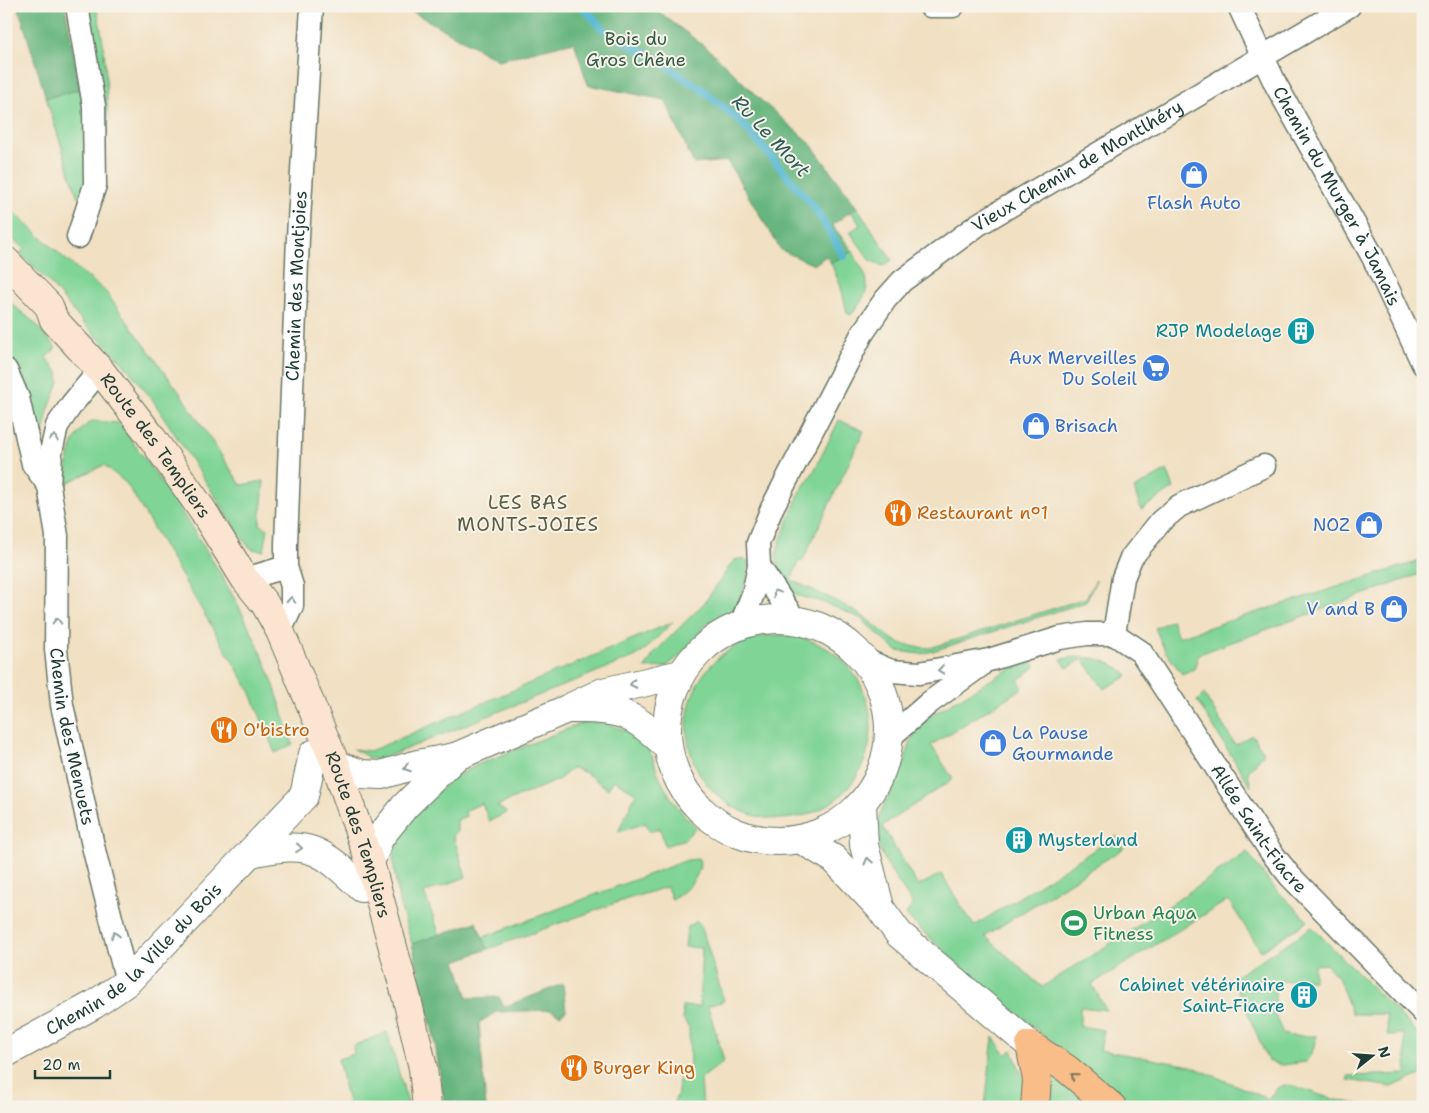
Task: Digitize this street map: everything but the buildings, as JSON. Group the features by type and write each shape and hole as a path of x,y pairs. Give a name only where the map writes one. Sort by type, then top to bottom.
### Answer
{"main road":[{"name":"Route des Templiers","path":"6,261 49,306 54,320 100,370 150,435 187,488 245,579 265,604 280,631 345,812 370,862 407,999 423,1068 427,1107"},
{"name":"Route des Templiers","path":"6,289 38,318 54,320"},
{"name":"Route des Templiers","path":"245,579 325,759"},
{"name":"Route des Templiers","path":"345,812 362,888 423,1107"},
{"path":"1030,1046 1037,1080 1035,1107"},
{"path":"1030,1046 1067,1069 1112,1107"}],"street":[{"path":"78,6 94,106 96,185 78,237"},
{"name":"Chemin des Montjoies","path":"280,631 292,606 292,586 286,567 298,238 312,6"},
{"path":"930,6 953,6"},
{"name":"Chemin du Murger à Jamais","path":"1238,6 1276,86 1373,257 1423,364"},
{"name":"Vieux Chemin de Montlhéry","path":"759,566 758,543 772,508 862,334 885,300 902,281 978,224 1349,6"},
{"name":"Chemin des Menuets","path":"6,370 18,398 33,464 49,486"},
{"name":"Chemin des Menuets","path":"100,370 72,404 57,426 51,452 49,486 57,536 56,649 62,704 94,850 128,982"},
{"path":"865,660 891,671 919,673 989,660 1060,638 1087,634 1114,634 1123,578 1131,558 1161,521 1179,506 1264,466"},
{"path":"759,566 794,619"},
{"path":"741,624 753,594 759,566"},
{"path":"245,579 286,567"},
{"path":"767,618 794,619 821,626 845,640 865,660 879,683 888,710 890,737 881,772 862,803 834,827 800,839 768,841 736,833 716,823 698,808 678,780 668,747 667,722 671,697 681,674 697,653 710,642 741,624 767,618"},
{"name":"Allée Saint-Fiacre","path":"1114,634 1141,652 1271,852 1296,882 1423,1012"},
{"path":"890,737 929,703 989,660"},
{"path":"325,759 362,774 381,775 418,764 454,757 603,692 681,674"},
{"path":"567,709 604,709 627,714 648,728 668,747"},
{"path":"370,862 380,837 399,814 454,757"},
{"name":"Chemin de la Ville du Bois","path":"6,1053 95,1004 128,982 304,796 325,759"},
{"path":"862,803 864,845 880,908"},
{"path":"800,839 834,859 880,908 899,934 1030,1046"},
{"path":"251,853 277,848 296,847 314,850 331,860 362,888"}],"green space":[{"path":"18,6 65,6 80,89 46,98"},
{"path":"82,6 96,6 99,21 106,69 107,133 101,133"},
{"name":"Bois du Gros Chêne","path":"402,6 651,6 712,52 764,103 810,143 857,207 832,225 853,251 831,263 826,256 814,265 781,250 727,161 694,164 665,100 588,85 574,42 498,60"},
{"path":"80,89 87,115 87,188 78,198 46,98"},
{"path":"6,205 64,258 105,291 180,393 241,485 264,481 260,525 268,529 264,551 252,549 246,544 152,399 121,361 84,324 49,282 20,254 24,249 13,239 9,243 6,241"},
{"path":"857,207 892,260 883,266 870,260 850,232 860,225 851,211"},
{"path":"853,251 865,276 867,288 855,311 850,315 847,313 841,287 831,263"},
{"path":"6,299 36,324 56,348 46,358 58,372 59,382 48,411 40,451 10,362 6,356"},
{"path":"839,420 864,431 802,562 799,560 791,580 856,612 896,641 915,647 930,648 1086,598 1096,580 1086,602 921,654 897,651 860,618 822,602 795,595 782,582 776,555 801,490 814,471"},
{"path":"92,421 119,423 199,538 251,630 269,672 293,744 275,753 250,691 127,484 104,465 67,483 69,457 74,440"},
{"path":"1167,470 1174,488 1141,510 1134,489"},
{"path":"745,559 750,564 741,599 731,612 707,623 682,654 666,667 645,668 655,652 705,602 734,560"},
{"path":"1423,560 1423,573 1199,654 1194,669 1182,674 1165,651 1155,628 1172,620 1178,637"},
{"path":"673,622 643,652 634,657 379,760 370,758 353,749 370,751"},
{"path":"779,635 797,637 814,642 844,662 864,692 869,709 871,727 869,745 864,762 844,792 814,812 797,817 779,819 761,817 744,812 714,792 694,762 689,745 687,727 689,709 694,692 714,662 744,642 761,637"},
{"path":"1075,657 1090,658 1110,663 1128,676 1104,689 1083,659 1067,668 1061,659"},
{"path":"1032,661 1035,667 1018,680 1023,688 931,745 953,779 882,826 918,886 941,874 974,926 1116,836 1124,848 985,936 1042,987 1163,910 1247,852 1270,883 1308,921 1261,951 1228,900 1092,984 1106,1010 1080,1007 1080,1026 1104,1030 1100,1050 1191,1066 1268,1099 1277,1088 1285,1085 1297,1087 1332,1099 1373,1107 1128,1107 960,966 905,915 913,905 883,857 877,837 877,827 880,813 900,774 917,727 921,721 1004,672"},
{"path":"1204,694 1235,745 1252,735 1264,753 1248,772 1251,787 1197,701"},
{"path":"598,722 627,731 645,745 651,754 669,795 696,827 685,839 665,846 660,828 649,831 646,823 618,832 636,793 614,780 608,789 586,773 573,768 558,780 497,806 507,813 489,821 482,803 465,811 466,816 457,820 457,832 453,835 466,877 424,893 440,935 412,944 399,902 393,862 395,841 403,823 454,777 477,765 582,723"},
{"path":"699,859 699,871 696,877 682,893 672,900 667,887 627,899 488,949 481,938 687,860"},
{"path":"697,921 701,925 724,1001 708,1006 724,1061 701,1079 703,1107 672,1107 678,1093 679,1076 690,1069 689,1028 683,1019 682,1006 699,1007 702,948 685,947 687,928"},
{"path":"476,922 488,949 456,961 468,998 499,997 504,1007 563,984 566,1011 560,1015 550,1010 496,1012 479,1023 486,1107 445,1107 434,1037 412,944"},
{"path":"1312,927 1423,1038 1423,1074 1391,1087 1348,1080 1348,1076 1407,1074 1404,1034 1388,1035 1386,1014 1352,1014 1338,977 1326,964 1314,965 1314,980 1275,981 1275,1015 1283,1034 1291,1036 1317,1036 1313,1050 1306,1062 1282,1065 1268,1061 1233,978"},
{"path":"387,1032 409,1107 349,1107 338,1059 354,1054 353,1046"},
{"path":"993,1037 1006,1055 1012,1050 1027,1087 1027,1107 985,1107"},
{"path":"1050,1073 1095,1107 1050,1107 1052,1094"}],"waterway":[{"name":"Ru Le Mort","path":"582,6 603,29 654,58 700,88 741,122 815,208 844,256"}],"place":[{"name":"Flash Auto","path":"1194,175"},
{"name":"RJP Modelage","path":"1301,331"},
{"name":"Aux Merveilles Du Soleil","path":"1156,368"},
{"name":"Brisach","path":"1036,426"},
{"name":"Restaurant n°1","path":"898,513"},
{"name":"NOZ","path":"1369,525"},
{"name":"V and B","path":"1394,609"},
{"name":"O'bistro","path":"224,730"},
{"name":"La Pause Gourmande","path":"993,743"},
{"name":"Mysterland","path":"1019,840"},
{"name":"Urban Aqua Fitness","path":"1074,923"},
{"name":"Cabinet vétérinaire Saint-Fiacre","path":"1304,995"},
{"name":"Burger King","path":"574,1068"}],"district":[{"name":"LES BAS MONTS-JOIES","path":"528,513"}]}
